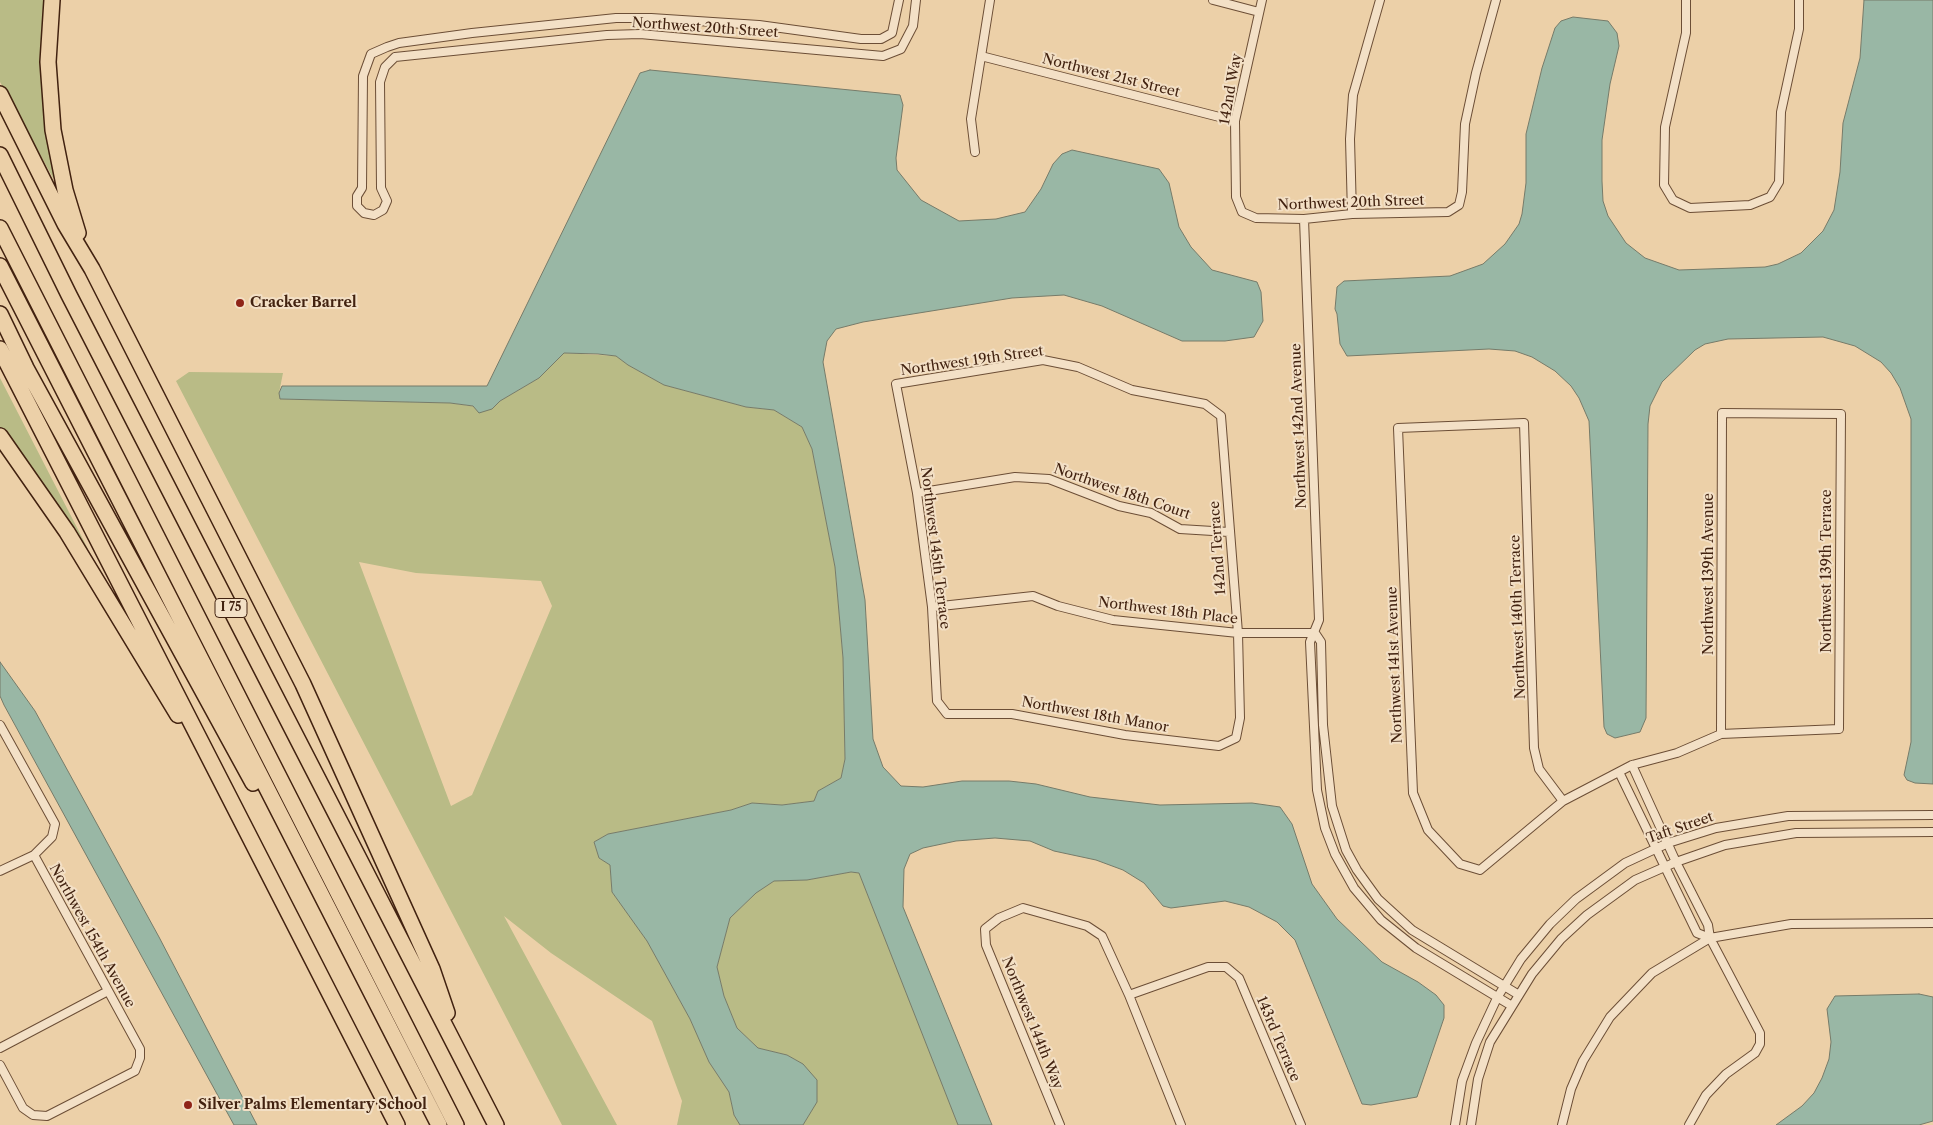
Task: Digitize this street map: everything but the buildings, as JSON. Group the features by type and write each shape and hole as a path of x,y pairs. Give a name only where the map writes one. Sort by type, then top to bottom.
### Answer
{"highway":[{"path":"52,0 48,62 54,137 74,222 92,269"},
{"path":"0,94 66,224 92,269 324,728 432,969 463,1060"},
{"name":"I 75","path":"0,155 496,1125"},
{"path":"0,228 456,1125"},
{"path":"0,266 439,1125"},
{"path":"0,314 31,376 274,821 331,930 346,944"},
{"path":"0,350 398,1125"},
{"path":"0,436 68,532 255,847"}],"street":[{"name":"Northwest 20th Street","path":"898,0 892,33 880,39 860,39 759,25 651,18 616,18 472,33 398,43 387,47 371,54 362,76 362,188 356,201 360,210 369,215 383,210 387,201 381,188 380,82 385,67 395,58 607,35 640,34 883,56 901,49 913,26 916,0"},
{"path":"975,152 971,119 990,0"},
{"path":"1213,0 1259,12"},
{"name":"142nd Way","path":"1242,212 1236,197 1235,121 1262,0"},
{"path":"1352,214 1350,139 1353,94 1380,0"},
{"name":"Northwest 20th Street","path":"1242,212 1256,218 1304,219 1352,214 1448,212 1459,204 1462,192 1465,124 1476,73 1496,0"},
{"path":"1686,0 1686,33 1665,127 1664,185 1673,200 1690,208 1750,204 1770,198 1779,182 1781,112 1799,29 1800,0"},
{"name":"Northwest 21st Street","path":"981,56 1235,121"},
{"name":"Northwest 142nd Avenue","path":"1304,219 1319,620 1310,642 1317,790 1324,828 1335,854 1354,888 1381,920 1416,948 1512,1006"},
{"name":"Northwest 19th Street","path":"896,384 1043,360 1078,367 1132,390 1205,404 1222,416"},
{"name":"Northwest 145th Terrace","path":"896,384 918,493 932,607 938,701 947,714"},
{"name":"Northwest 139th Avenue","path":"1721,734 1722,413 1841,414"},
{"name":"Northwest 139th Terrace","path":"1721,734 1839,729 1841,414"},
{"name":"142nd Terrace","path":"1222,416 1229,532 1238,632 1240,718 1236,738"},
{"name":"Northwest 141st Avenue","path":"1524,423 1398,428 1413,793 1428,830 1460,864 1480,870 1563,801"},
{"name":"Northwest 140th Terrace","path":"1524,423 1534,748 1539,770 1563,801"},
{"name":"Northwest 18th Court","path":"918,493 1015,477 1049,478 1119,506 1151,512 1180,529 1229,532"},
{"name":"Northwest 18th Place","path":"932,607 1033,596 1058,606 1113,620 1238,632 1315,632"},
{"name":"Northwest 142nd Avenue","path":"1315,632 1321,642 1323,725 1329,788 1335,819 1346,850 1368,886 1412,930 1518,995"},
{"name":"Northwest 18th Manor","path":"947,714 1012,714 1125,735 1219,746 1236,738"},
{"name":"Northwest 154th Avenue","path":"0,725 55,824 52,837 34,855 140,1049 140,1058 134,1071 47,1116 33,1115 23,1108 0,1065"},
{"path":"1563,801 1632,765 1678,752 1721,734"},
{"path":"1632,765 1676,862 1708,925 1710,938 1760,1033 1760,1044 1755,1054 1726,1074 1706,1095 1689,1125"},
{"path":"1619,772 1697,933 1710,938"},
{"name":"Taft Street","path":"1497,998 1521,959 1550,924 1576,899 1625,863 1668,843 1716,828 1788,816 1933,815"},
{"path":"1471,1125 1478,1078 1490,1042 1518,995 1561,939 1587,915 1635,880 1676,862 1725,845 1796,833 1933,832"},
{"path":"0,871 34,855"},
{"name":"Northwest 144th Way","path":"1060,1125 986,945 985,929 999,918 1023,908 1087,926 1102,936 1129,995"},
{"path":"1562,1125 1572,1089 1583,1061 1610,1017 1652,973 1710,938 1792,924 1933,923"},
{"name":"143rd Terrace","path":"1129,995 1208,967 1226,967 1239,978 1301,1125"},
{"path":"0,1048 108,991"},
{"path":"1129,995 1181,1125"},
{"path":"1455,1125 1462,1081 1476,1043 1497,998"}],"green space":[{"path":"0,0 45,0 56,177 53,178 0,82"},
{"path":"564,353 616,356 664,385 746,407 774,410 802,427 812,449 835,567 843,658 845,759 841,778 818,791 814,801 782,805 752,803 731,810 608,834 594,842 599,858 610,865 612,892 647,941 690,1019 709,1062 729,1092 734,1115 740,1125 677,1125 682,1101 652,1021 551,953 504,916 617,1125 562,1125 176,381 189,372 283,373 279,393 280,399 450,403 492,409 500,401 539,378","holes":["359,562 416,573 541,581 552,606 472,795 451,806"]},
{"path":"0,378 88,549 86,551 28,464 0,427"},
{"path":"851,872 859,873 958,1125 803,1125 817,1102 803,1064 787,1055 758,1048 737,1028 724,996 717,967 730,918 756,893 774,881 807,880"}],"shaded area":[{"path":"1864,0 1933,0 1933,784 1915,783 1907,780 1904,775 1911,742 1911,419 1900,388 1891,373 1881,362 1855,346 1823,337 1728,339 1705,344 1695,350 1662,382 1650,406 1648,424 1646,718 1640,732 1615,738 1607,734 1604,727 1589,421 1579,398 1571,386 1555,371 1532,357 1515,351 1489,349 1347,356 1340,344 1335,309 1337,287 1344,281 1450,276 1483,264 1505,244 1519,224 1522,214 1526,183 1526,134 1542,68 1555,28 1561,21 1573,17 1608,21 1617,33 1619,46 1610,84 1602,140 1602,181 1603,201 1608,216 1626,243 1645,258 1679,270 1765,267 1778,264 1801,253 1823,231 1834,210 1840,172 1843,123 1860,58"},
{"path":"650,70 900,95 903,105 896,158 897,170 921,200 959,221 996,219 1025,212 1041,189 1053,164 1062,154 1072,150 1159,169 1169,183 1179,227 1191,247 1212,270 1257,282 1261,292 1263,321 1254,337 1225,341 1182,341 1102,306 1064,295 1012,298 863,322 836,329 827,341 823,362 865,600 873,739 883,767 901,786 923,787 962,781 1009,781 1036,784 1090,797 1160,805 1252,803 1280,807 1292,824 1312,884 1337,919 1382,962 1418,982 1436,995 1444,1005 1444,1018 1417,1097 1371,1105 1362,1104 1295,940 1277,922 1249,907 1225,901 1171,908 1163,906 1144,883 1123,870 1096,860 1054,851 1030,841 995,838 956,841 923,848 910,854 904,869 903,907 992,1125 958,1125 859,873 851,872 807,880 774,881 756,893 730,918 717,967 724,996 737,1028 758,1048 787,1055 803,1064 817,1080 817,1102 803,1125 740,1125 734,1115 729,1092 709,1062 690,1019 647,941 612,892 610,865 599,858 594,842 608,834 731,810 752,803 782,805 814,801 818,791 841,778 845,759 843,658 835,567 812,449 802,427 774,410 746,407 664,385 616,356 598,354 564,353 539,378 500,401 492,409 479,413 473,406 450,403 280,399 279,393 282,386 487,386 640,73"},
{"path":"0,662 35,711 159,937 257,1125 234,1125 4,705 0,696"},
{"path":"1919,994 1933,997 1933,1121 1919,1125 1776,1125 1802,1106 1814,1093 1822,1078 1829,1059 1831,1042 1827,1009 1835,996"}],"place":[{"name":"Cracker Barrel","path":"240,303"},
{"name":"Silver Palms Elementary School","path":"188,1105"}]}
